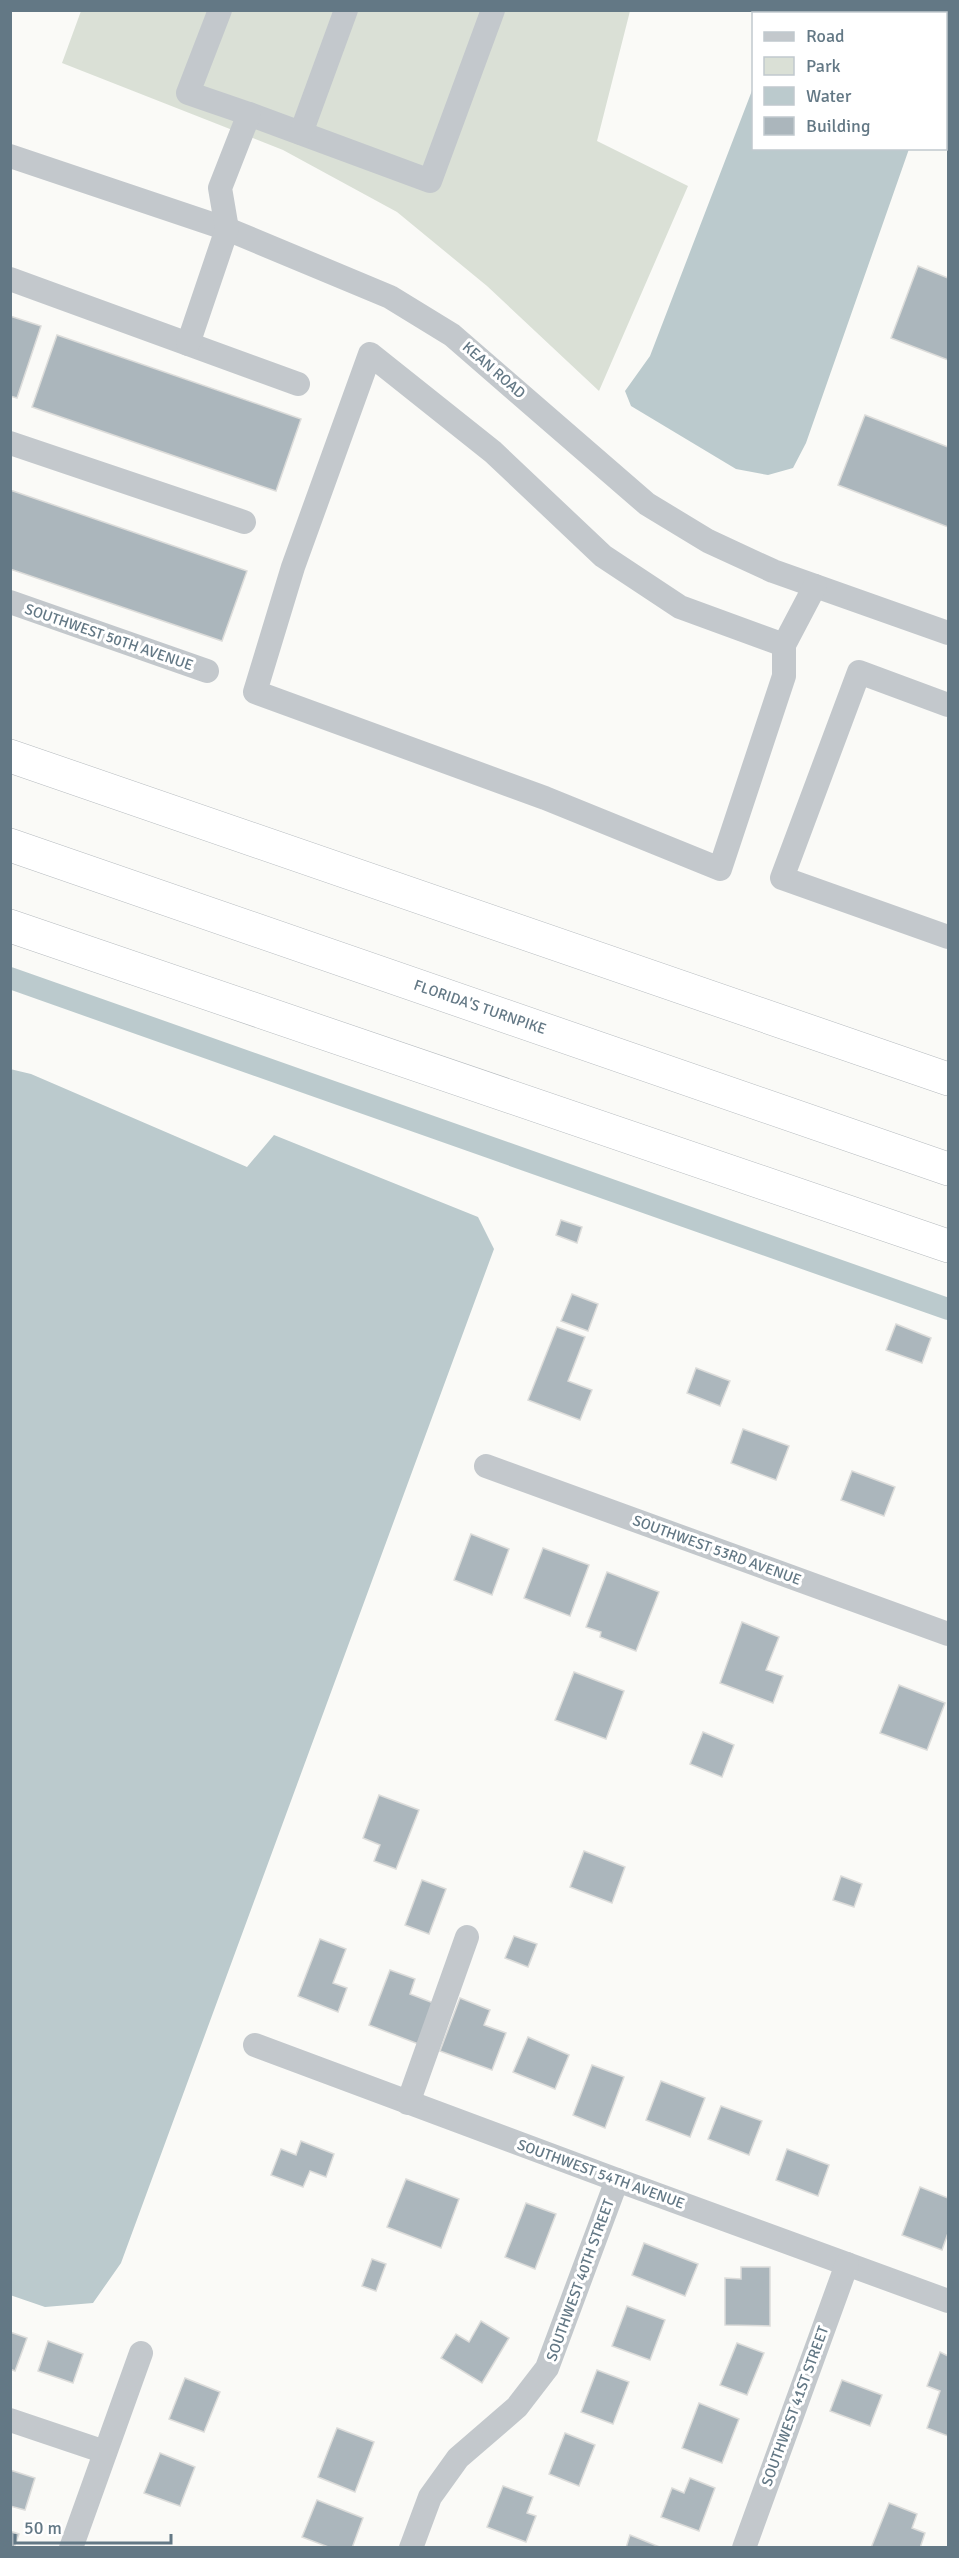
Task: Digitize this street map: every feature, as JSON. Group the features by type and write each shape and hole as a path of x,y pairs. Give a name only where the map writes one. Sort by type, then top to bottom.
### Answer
{"highway":[{"path":"10,756 948,1079"},
{"name":"FLORIDA'S TURNPIKE","path":"10,845 948,1169"},
{"path":"10,926 948,1246"}],"street":[{"path":"220,10 188,93 430,182 493,10"},
{"path":"301,134 346,10"},
{"path":"188,344 227,230 220,188 249,114"},
{"name":"KEAN ROAD","path":"10,156 227,230 390,297 452,334 647,504 708,541 773,571 948,633"},
{"path":"10,279 298,384"},
{"path":"784,645 680,607 603,556 493,452 370,354 293,567 255,692 545,798 720,869 784,676 784,645 815,586"},
{"path":"10,443 244,522"},
{"name":"SOUTHWEST 50TH AVENUE","path":"10,602 207,671"},
{"path":"948,705 859,672 782,878 948,937"},
{"name":"SOUTHWEST 53RD AVENUE","path":"486,1466 948,1634"},
{"path":"408,2103 467,1936"},
{"name":"SOUTHWEST 54TH AVENUE","path":"255,2045 948,2301"},
{"name":"SOUTHWEST 40TH STREET","path":"411,2547 430,2497 458,2458 517,2407 547,2368 616,2180"},
{"name":"SOUTHWEST 41ST STREET","path":"744,2547 847,2264"},
{"path":"71,2547 141,2353"},
{"path":"10,2420 105,2452"}],"green space":[{"path":"81,11 630,11 597,141 688,186 599,391 487,286 397,212 283,150 62,63"}],"water":[{"path":"948,11 948,33 947,38 947,12 782,12"},
{"path":"752,91 752,150 909,150 806,443 793,468 768,475 736,469 631,406 625,391 650,356"},
{"path":"10,1069 31,1074 247,1167 274,1135 478,1217 494,1249 121,2263 93,2303 45,2307 10,2295"}],"building":[{"path":"918,266 948,278 948,360 891,338"},
{"path":"10,316 41,326 17,398 10,396"},
{"path":"57,335 301,419 276,491 32,407"},
{"path":"865,415 948,447 948,527 838,485"},
{"path":"10,490 247,571 222,641 10,569"},
{"path":"561,1220 582,1227 577,1243 556,1235"},
{"path":"572,1294 598,1304 588,1331 561,1321"},
{"path":"896,1324 931,1338 922,1363 886,1350"},
{"path":"557,1327 585,1337 568,1381 592,1390 580,1420 528,1400"},
{"path":"696,1368 730,1381 720,1406 687,1393"},
{"path":"743,1429 789,1446 776,1480 731,1463"},
{"path":"852,1471 895,1487 884,1516 841,1500"},
{"path":"471,1534 509,1549 492,1595 454,1580"},
{"path":"543,1548 589,1565 570,1616 524,1598"},
{"path":"607,1572 659,1592 636,1651 600,1637 601,1632 586,1627"},
{"path":"742,1622 779,1637 766,1670 783,1676 773,1703 720,1683"},
{"path":"574,1672 624,1691 606,1739 555,1720"},
{"path":"899,1685 945,1703 927,1750 880,1733"},
{"path":"703,1732 734,1745 722,1777 690,1764"},
{"path":"379,1795 419,1810 396,1869 374,1861 380,1845 363,1838"},
{"path":"584,1851 625,1867 612,1903 570,1887"},
{"path":"841,1876 862,1884 854,1907 833,1900"},
{"path":"422,1880 446,1889 429,1934 405,1925"},
{"path":"514,1936 537,1944 528,1967 505,1958"},
{"path":"320,1939 346,1949 333,1983 347,1988 338,2012 298,1996"},
{"path":"390,1970 415,1979 410,1994 436,2004 421,2045 369,2025"},
{"path":"460,1998 490,2010 484,2025 506,2033 492,2070 440,2051"},
{"path":"528,2037 569,2055 555,2089 513,2072"},
{"path":"592,2065 624,2077 605,2128 573,2115"},
{"path":"661,2081 705,2098 690,2137 646,2120"},
{"path":"721,2106 762,2121 749,2155 708,2139"},
{"path":"301,2141 334,2154 326,2177 310,2171 303,2187 271,2175 281,2149 296,2155"},
{"path":"787,2149 829,2165 818,2196 776,2180"},
{"path":"406,2179 459,2199 441,2248 387,2227"},
{"path":"920,2187 948,2198 948,2233 942,2250 902,2235"},
{"path":"526,2203 556,2214 535,2269 505,2257"},
{"path":"644,2243 698,2264 685,2296 632,2275"},
{"path":"372,2259 386,2264 376,2291 362,2286"},
{"path":"741,2267 770,2267 770,2326 725,2325 725,2278 741,2279"},
{"path":"627,2306 665,2320 650,2360 612,2346"},
{"path":"481,2321 509,2338 482,2383 441,2358 456,2334 469,2342"},
{"path":"10,2332 27,2338 15,2371 10,2369"},
{"path":"48,2341 83,2354 73,2383 38,2371"},
{"path":"737,2343 764,2353 747,2395 720,2385"},
{"path":"940,2352 948,2356 948,2436 927,2428 940,2391 927,2386"},
{"path":"597,2370 629,2382 613,2424 581,2412"},
{"path":"185,2378 220,2392 204,2432 169,2419"},
{"path":"842,2380 882,2395 870,2426 830,2411"},
{"path":"699,2403 739,2419 722,2463 682,2448"},
{"path":"337,2428 374,2442 355,2492 318,2477"},
{"path":"565,2433 595,2445 579,2486 549,2474"},
{"path":"160,2453 195,2467 180,2506 144,2493"},
{"path":"10,2470 35,2478 25,2510 10,2506"},
{"path":"690,2478 715,2488 699,2531 661,2517 672,2488 684,2493"},
{"path":"503,2486 533,2497 527,2513 536,2516 526,2542 487,2527"},
{"path":"317,2500 363,2518 352,2548 331,2548 302,2537"},
{"path":"889,2503 917,2514 912,2528 925,2533 920,2548 871,2548"},
{"path":"10,2531 19,2534 14,2548 10,2548"},
{"path":"630,2535 662,2548 626,2548"}],"waterway":[{"path":"10,978 948,1309"}]}
